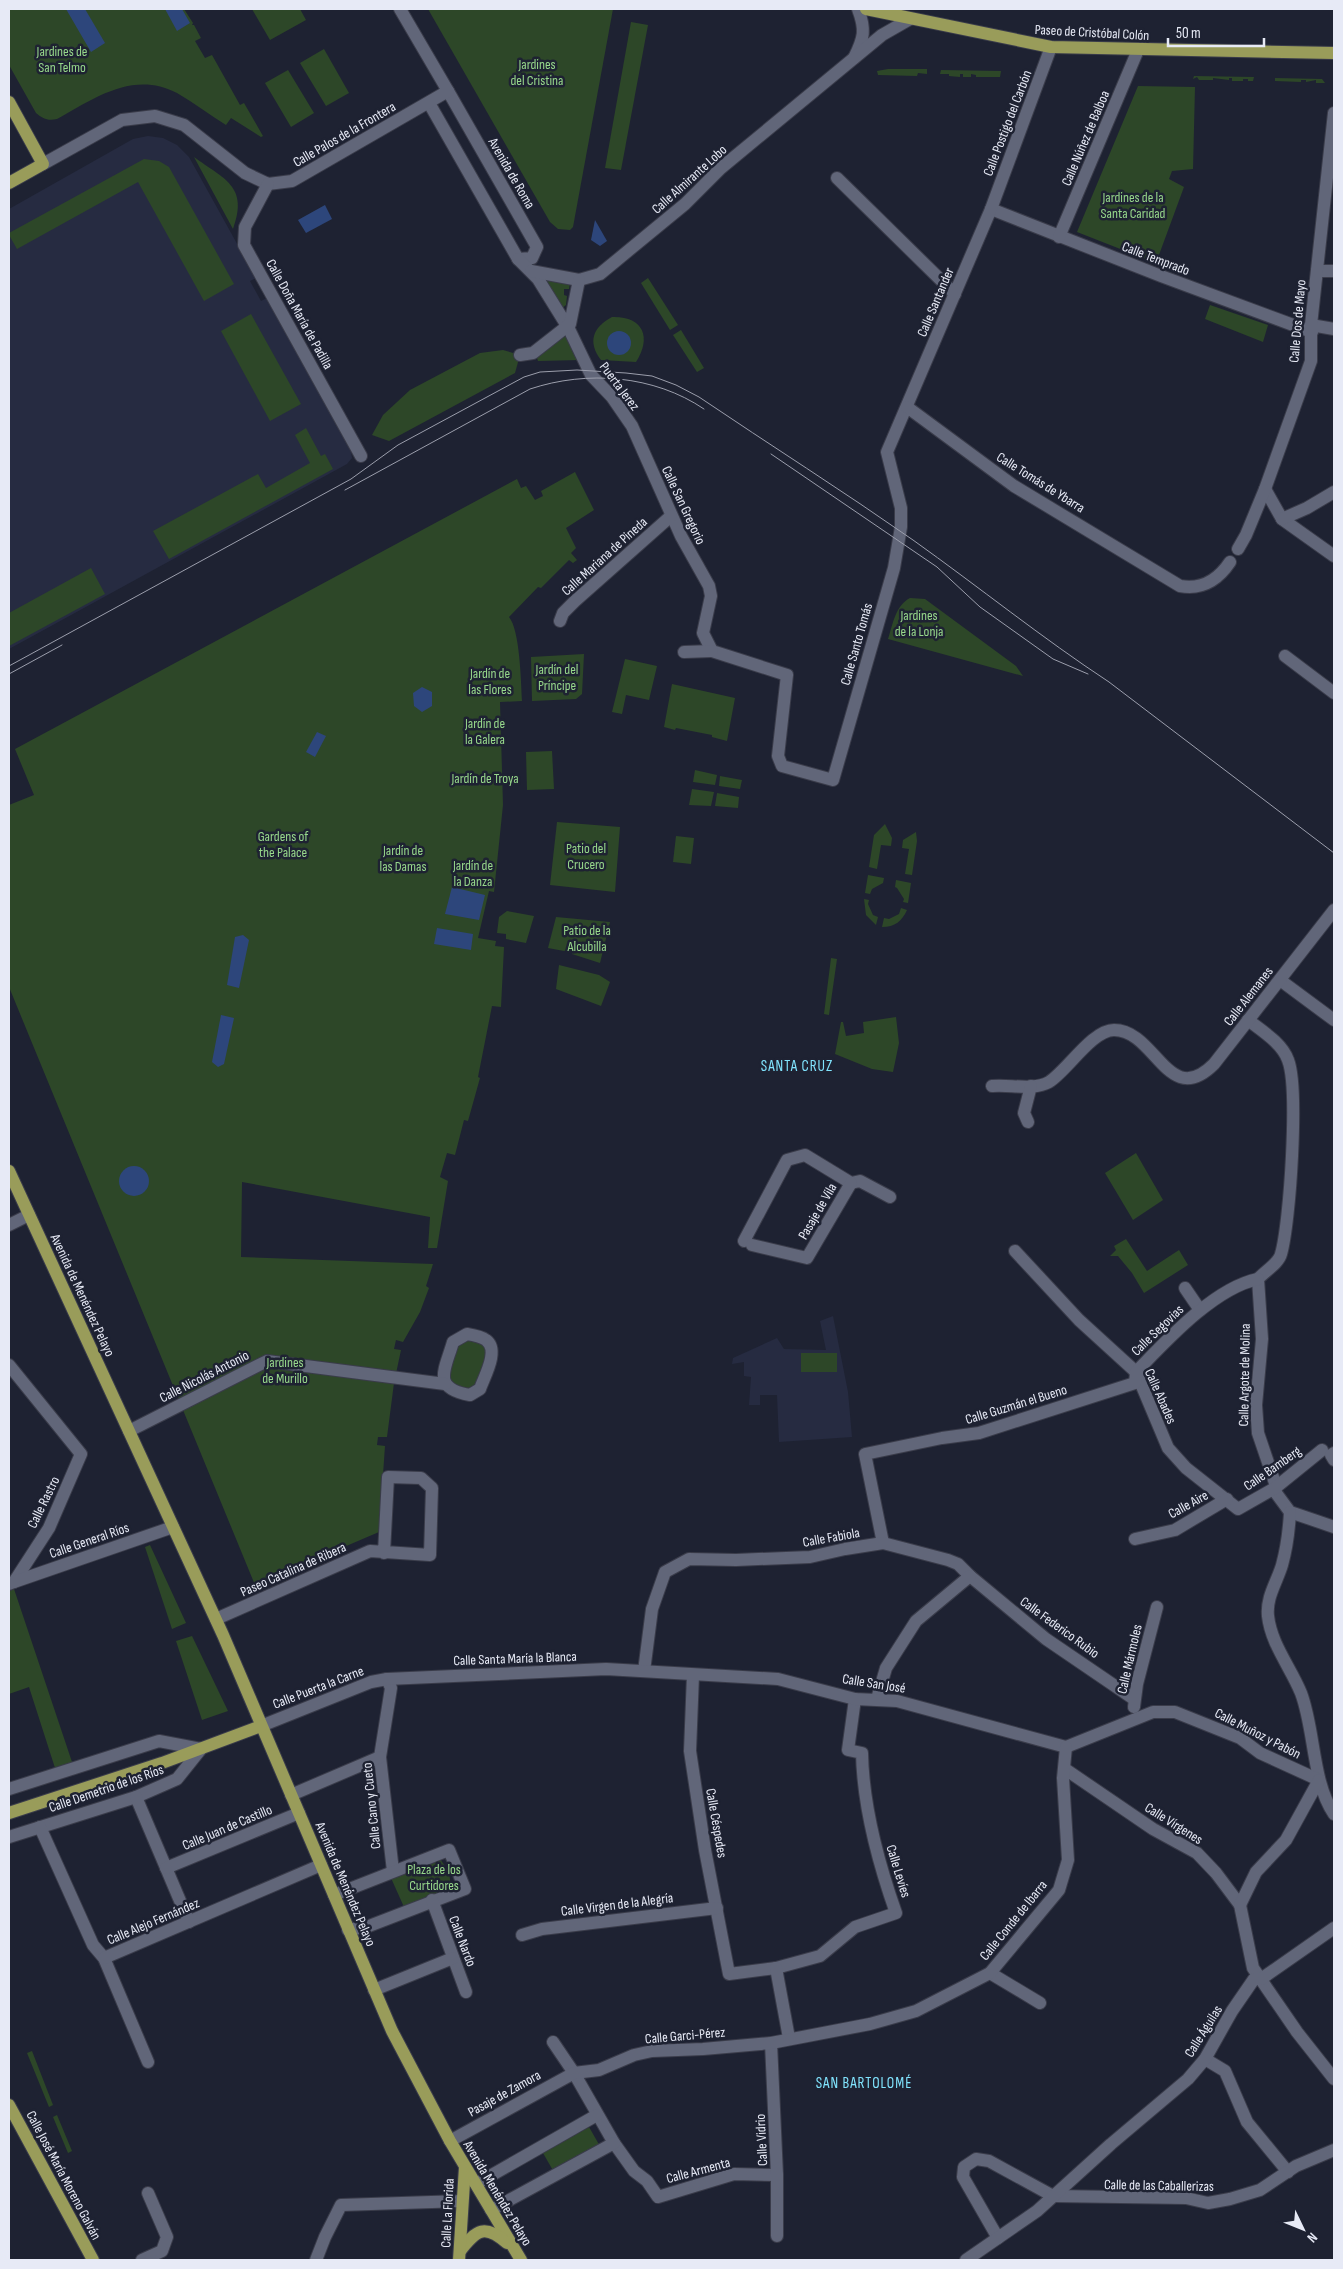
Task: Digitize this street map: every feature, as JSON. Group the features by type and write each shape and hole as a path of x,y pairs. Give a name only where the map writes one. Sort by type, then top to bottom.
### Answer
{"main road":[{"name":"Paseo de Cristóbal Colón","path":"866,9 1051,47 1334,53"},
{"path":"9,102 43,164 9,183"},
{"name":"Avenida de Menéndez Pelayo","path":"9,1172 129,1431"},
{"path":"129,1431 216,1619"},
{"name":"Avenida de Menéndez Pelayo","path":"216,1619 392,2031 450,2141"},
{"name":"Calle Demetrio de los Ríos","path":"9,1813 162,1763 261,1726"},
{"name":"Calle José María Moreno Galván","path":"9,2105 93,2260"},
{"name":"Avenida Menéndez Pelayo","path":"450,2141 518,2255"},
{"name":"Calle La Florida","path":"460,2256 465,2167"},
{"path":"460,2256 472,2236 485,2231 494,2232 518,2255"}],"street":[{"name":"Avenida de Roma","path":"400,9 537,247 532,258 518,259"},
{"path":"853,61 860,47 864,26 858,9"},
{"name":"Calle Almirante Lobo","path":"531,271 579,280 600,274 685,204 721,168 882,36 910,19"},
{"name":"Calle Postigo del Carbón","path":"991,209 1051,47"},
{"name":"Calle Núñez de Balboa","path":"1059,237 1138,50"},
{"path":"448,90 429,102 518,259 531,271"},
{"name":"Calle Palos de la Frontera","path":"268,184 292,181 429,102"},
{"path":"43,164 122,120 155,116 184,126 245,173 268,184"},
{"name":"Calle Dos de Mayo","path":"1238,549 1246,535 1265,489 1311,361 1317,272 1334,121"},
{"path":"837,178 955,294"},
{"name":"Calle Doña María de Padilla","path":"268,184 246,227 244,245 361,456"},
{"name":"Calle Temprado","path":"991,209 1059,237 1312,328 1334,329"},
{"name":"Calle Santander","path":"901,527 900,508 887,452 991,209"},
{"name":"Puerta Jerez","path":"531,271 567,326 592,375 612,397 632,426"},
{"path":"1317,272 1334,271"},
{"path":"520,355 534,353 570,324 579,280"},
{"name":"Calle Tomás de Ybarra","path":"907,407 1014,486 1180,586 1192,588 1222,574 1230,562"},
{"name":"Calle San Gregorio","path":"632,426 671,516 709,586 711,596 703,633 712,652"},
{"path":"1265,489 1282,519 1334,556"},
{"path":"1282,519 1307,508 1334,492"},
{"name":"Calle Mariana de Pineda","path":"560,621 563,613 575,601 671,516"},
{"name":"Calle Santo Tomás","path":"712,652 787,675 778,756 782,766 833,780 894,568 901,527"},
{"path":"684,652 712,652"},
{"path":"1285,656 1334,693"},
{"name":"Calle Alemanes","path":"1031,1086 1048,1082 1105,1032 1112,1030 1128,1033 1175,1075 1185,1079 1192,1079 1207,1071 1334,910"},
{"path":"1280,980 1334,1020"},
{"path":"1248,1020 1281,1047 1289,1061 1293,1106 1289,1193 1281,1256 1258,1279"},
{"path":"992,1086 1005,1084 1031,1086 1024,1113 1028,1122"},
{"name":"Pasaje de Vila","path":"805,1155 851,1183 807,1258 748,1243 787,1160 805,1155"},
{"path":"851,1183 860,1181 890,1197"},
{"path":"9,1225 29,1215"},
{"name":"Calle Abades","path":"1015,1251 1072,1313 1136,1372 1168,1448 1186,1468 1238,1509"},
{"name":"Calle Segovias","path":"1136,1372 1200,1310 1246,1281 1258,1279"},
{"name":"Calle Argote de Molina","path":"1258,1279 1262,1339 1256,1406 1258,1424 1263,1452 1276,1493 1290,1512"},
{"name":"Calle Segovias","path":"1185,1288 1200,1310"},
{"path":"467,1334 486,1340 491,1346 492,1354 480,1389 470,1394 449,1389 445,1384 444,1374 453,1342 467,1334"},
{"name":"Calle Nicolás Antonio","path":"129,1431 267,1362 445,1384"},
{"name":"Calle Rastro","path":"9,1365 81,1454 49,1528 11,1583"},
{"name":"Calle Guzmán el Bueno","path":"883,1544 865,1454 942,1438 979,1433 1135,1383 1136,1372"},
{"name":"Calle Bamberg","path":"1238,1509 1331,1455"},
{"name":"Paseo Catalina de Ribera","path":"216,1619 370,1552 384,1553 430,1554 432,1488 421,1478 388,1477 384,1553"},
{"name":"Calle Aire","path":"1134,1539 1175,1530 1227,1499"},
{"path":"1334,1527 1290,1512 1289,1533 1282,1566 1270,1596 1268,1616 1277,1645 1301,1692 1319,1780 1334,1814"},
{"name":"Calle General Ríos","path":"11,1583 173,1527"},
{"name":"Calle Fabiola","path":"644,1671 652,1609 665,1572 689,1559 736,1560 810,1557 845,1549 883,1544 948,1560 958,1564 970,1576"},
{"path":"877,1699 886,1668 916,1621 970,1576"},
{"name":"Calle Federico Rubio","path":"970,1576 1046,1639 1134,1699"},
{"name":"Calle Mármoles","path":"1132,1718 1134,1699 1157,1607"},
{"name":"Calle Santa María la Blanca","path":"387,1679 606,1670 644,1671"},
{"name":"Calle San José","path":"644,1671 778,1679 855,1698 897,1701 1066,1747"},
{"name":"Calle Céspedes","path":"693,1675 690,1751 705,1850 728,1974"},
{"name":"Calle Puerta la Carne","path":"261,1726 371,1682 387,1679"},
{"name":"Calle Cano y Cueto","path":"387,1679 391,1688 380,1757 393,1871"},
{"name":"Calle Levíes","path":"728,1974 776,1968 820,1956 855,1927 896,1913 874,1839 862,1779 862,1753 848,1750 855,1698"},
{"name":"Calle Muñoz y Pabón","path":"1066,1747 1132,1718 1153,1712 1175,1712 1192,1717 1240,1738 1260,1753 1319,1780"},
{"name":"Calle Demetrio de los Ríos","path":"9,1789 159,1741 201,1749 177,1779 136,1797 9,1837"},
{"name":"Calle Conde de Ibarra","path":"771,2042 854,2027 916,2011 990,1973 1060,1890 1068,1860 1063,1778 1066,1747"},
{"path":"291,1795 380,1757"},
{"name":"Calle Vírgenes","path":"1065,1769 1153,1829 1197,1854 1216,1873 1240,1905 1253,1968 1297,2032 1334,2079"},
{"path":"1240,1905 1256,1872 1286,1840 1319,1780"},
{"path":"136,1797 189,1922"},
{"name":"Calle Juan de Castillo","path":"166,1868 299,1813"},
{"name":"Calle Alejo Fernández","path":"40,1827 92,1945 104,1958 321,1865"},
{"path":"334,1895 449,1850 464,1888 368,1926 348,1930"},
{"name":"Calle Nardo","path":"432,1900 466,1992"},
{"name":"Calle Virgen de la Alegría","path":"522,1935 542,1929 717,1908"},
{"name":"Calle Águilas","path":"966,2260 1036,2212 1111,2144 1188,2079 1205,2059 1232,2011 1254,1979 1261,1979 1334,1928"},
{"path":"104,1958 148,2062"},
{"path":"374,1990 453,1958"},
{"path":"776,1968 789,2038"},
{"path":"990,1973 1040,2003"},
{"path":"491,2210 614,2143 554,2042"},
{"name":"Calle Garci-Pérez","path":"574,2073 598,2070 634,2055 652,2051 703,2049 771,2042"},
{"name":"Calle Vidrio","path":"771,2042 777,2175 777,2236"},
{"path":"1205,2059 1225,2071 1248,2122 1288,2172"},
{"name":"Pasaje de Zamora","path":"450,2141 574,2073"},
{"path":"476,2184 597,2116"},
{"name":"Calle Armenta","path":"614,2143 634,2171 658,2197 734,2174 777,2175"},
{"name":"Calle de las Caballerizas","path":"1053,2196 1186,2198 1208,2203 1260,2190 1296,2166 1334,2150"},
{"path":"998,2238 963,2178 964,2167 976,2160 989,2161 1053,2196"},
{"path":"142,2260 162,2251 167,2237 148,2193"},
{"path":"316,2260 324,2237 341,2205 462,2201"}],"shaded area":[{"path":"148,136 163,138 177,145 189,157 256,278 250,281 261,301 267,298 351,451 352,458 347,464 9,649 9,209 133,139"},
{"path":"833,1316 848,1392 852,1437 779,1442 777,1395 760,1395 760,1405 749,1405 751,1377 744,1376 744,1362 732,1364 733,1358 777,1338 784,1349 826,1350 820,1321"}],"green space":[{"name":"Jardines de San Telmo","path":"9,9 184,9 201,38 195,41 205,58 212,55 240,105 244,103 263,136 261,137 231,118 226,125 177,93 145,84 130,86 100,95 57,119 48,120 43,118 36,113 9,65"},
{"path":"252,9 300,9 306,20 270,40"},
{"name":"Jardines del Cristina","path":"428,9 613,9 573,227 570,230 558,229 550,222"},
{"path":"631,22 648,25 621,170 605,168"},
{"path":"324,49 349,93 326,106 300,63"},
{"path":"888,69 927,69 927,74 918,73 917,76 878,75 877,71"},
{"path":"288,70 314,113 291,127 265,83"},
{"path":"941,70 1001,71 1000,77 976,77 976,75 971,74 971,77 963,77 963,74 960,74 960,77 940,74"},
{"path":"1194,76 1254,77 1253,81 1243,79 1243,81 1232,81 1232,78 1229,78 1229,80 1213,78 1213,80 1199,80 1197,77 1193,79"},
{"path":"1275,78 1322,79 1325,83 1316,83 1316,80 1306,82 1306,80 1301,80 1301,82 1275,81"},
{"name":"Jardines de la Santa Caridad","path":"1138,86 1195,87 1193,169 1172,171 1169,179 1184,187 1156,263 1077,232"},
{"path":"194,157 224,178 236,193 238,203 233,229"},
{"path":"144,159 159,161 169,167 234,284 204,301 138,182 17,249 9,233"},
{"path":"543,278 570,283 569,289 564,289 564,295 567,296 566,305 561,309"},
{"path":"648,278 678,325 670,330 641,283"},
{"path":"1210,305 1268,325 1263,342 1205,319"},
{"path":"251,314 301,404 270,421 221,331"},
{"path":"612,317 631,320 642,330 643,344 636,362 601,360 597,353 593,341 596,330"},
{"path":"566,330 580,360 538,361 536,355"},
{"path":"681,330 704,368 697,372 673,335"},
{"path":"503,350 520,355 515,373 389,441 372,435 383,415 410,390 480,353"},
{"path":"306,428 321,456 325,454 333,469 169,559 153,531 258,474 266,488 310,463 295,435"},
{"name":"Gardens of the Palace","path":"575,472 594,510 566,528 576,548 571,553 577,560 573,563 569,560 541,588 538,587 509,617 516,633 518,644 522,701 500,702 503,805 494,892 489,891 478,938 496,941 495,946 504,947 501,1007 492,1006 478,1077 480,1078 468,1121 464,1120 455,1155 447,1153 440,1177 448,1181 437,1248 428,1248 430,1217 242,1182 241,1257 433,1264 426,1286 429,1288 420,1312 403,1342 396,1340 394,1349 401,1350 394,1383 387,1437 378,1437 377,1445 385,1446 379,1532 255,1585 9,987 9,805 34,795 15,749 517,479 521,488 526,486 535,500 543,496 541,491"},
{"path":"91,568 105,594 9,646 9,613"},
{"name":"Jardines de la Lonja","path":"910,598 925,599 1016,666 1023,676 888,639 898,611 905,601"},
{"name":"Jardín del Príncipe","path":"584,654 582,694 576,699 532,701 531,657"},
{"path":"625,659 657,666 649,700 626,695 622,714 612,712"},
{"path":"672,684 735,698 727,741 712,737 712,735 664,727"},
{"path":"552,751 554,789 527,790 526,752"},
{"path":"695,770 717,775 715,785 693,782"},
{"path":"720,776 742,780 740,789 719,786"},
{"path":"692,789 714,792 711,806 689,805"},
{"path":"717,793 739,797 738,808 715,806"},
{"name":"Patio del Crucero","path":"557,822 620,827 615,892 550,885"},
{"path":"885,824 892,838 891,846 881,845 877,869 869,867 874,835"},
{"path":"916,832 917,841 912,875 905,874 909,849 902,848 903,840"},
{"path":"676,836 694,838 691,864 673,862"},
{"path":"868,875 884,878 883,883 872,889 870,894 865,893"},
{"path":"896,880 911,883 908,903 903,902 904,899 895,887"},
{"path":"864,899 869,900 868,904 873,915 878,917 876,925 866,915"},
{"path":"901,908 907,910 900,920 894,925 882,927 884,918 889,919 899,914"},
{"path":"507,911 534,916 526,943 506,939 506,934 497,933 499,917"},
{"name":"Patio de la Alcubilla","path":"556,917 610,922 600,963 572,954 573,949 564,951 548,948"},
{"path":"831,958 837,959 829,1015 824,1014"},
{"path":"559,965 599,975 610,982 601,1006 556,989"},
{"path":"896,1017 899,1043 893,1072 872,1069 835,1054 841,1022 843,1022 846,1036 864,1033 863,1022"},
{"path":"1136,1153 1163,1200 1133,1220 1105,1173"},
{"path":"1126,1239 1147,1271 1179,1250 1188,1265 1144,1293 1132,1273 1118,1256 1110,1256 1116,1250 1114,1246"},
{"path":"463,1340 480,1341 487,1350 480,1381 469,1390 451,1383 450,1378 453,1354"},
{"path":"801,1353 837,1353 837,1372 801,1372"},
{"path":"150,1545 186,1623 172,1629 145,1547"},
{"path":"14,1589 72,1762 55,1768 29,1687 9,1694 9,1591"},
{"path":"192,1636 228,1711 202,1720 176,1641"},
{"name":"Plaza de los Curtidores","path":"439,1858 449,1871 451,1888 404,1907 391,1878"},
{"path":"32,2051 53,2105 49,2107 27,2053"},
{"path":"57,2115 72,2151 68,2153 53,2117"},
{"path":"589,2127 601,2148 555,2174 543,2153"}],"water":[{"path":"66,9 85,9 105,43 91,52"},
{"path":"165,9 182,9 190,23 177,31"},
{"path":"325,205 332,219 306,233 298,220"},
{"path":"595,220 607,241 600,246 591,240"},
{"path":"619,331 628,334 631,343 628,352 619,355 610,352 607,343 610,334"},
{"path":"422,687 432,692 432,706 422,712 414,706 413,693"},
{"path":"317,732 326,736 315,757 306,752"},
{"path":"452,887 485,895 479,920 445,914"},
{"path":"437,928 473,934 471,950 434,944"},
{"path":"243,935 249,940 239,988 227,985 235,937"},
{"path":"221,1015 234,1018 224,1064 218,1067 212,1062"},
{"path":"134,1166 145,1170 149,1181 145,1192 134,1196 123,1192 119,1181 123,1170"}],"tram line":[{"path":"9,666 351,479 398,445 524,377 540,372 577,370 652,376 676,385 699,397 913,540 1059,648 1109,682 1334,853"},
{"path":"345,490 530,389 552,383 574,379 620,379 664,389 704,409"},
{"path":"771,454 937,567 980,607 1053,659 1088,674"},
{"path":"9,674 62,645"}],"district":[{"name":"SANTA CRUZ","path":"797,1066"},
{"name":"SAN BARTOLOMÉ","path":"864,2083"}],"park label":[{"name":"Jardín de las Flores","path":"490,682"},
{"name":"Jardín de la Galera","path":"485,732"},
{"name":"Jardín de Troya","path":"485,778"},
{"name":"Jardín de las Damas","path":"403,858"},
{"name":"Jardín de la Danza","path":"473,874"},
{"name":"Jardines de Murillo","path":"285,1370"}]}
